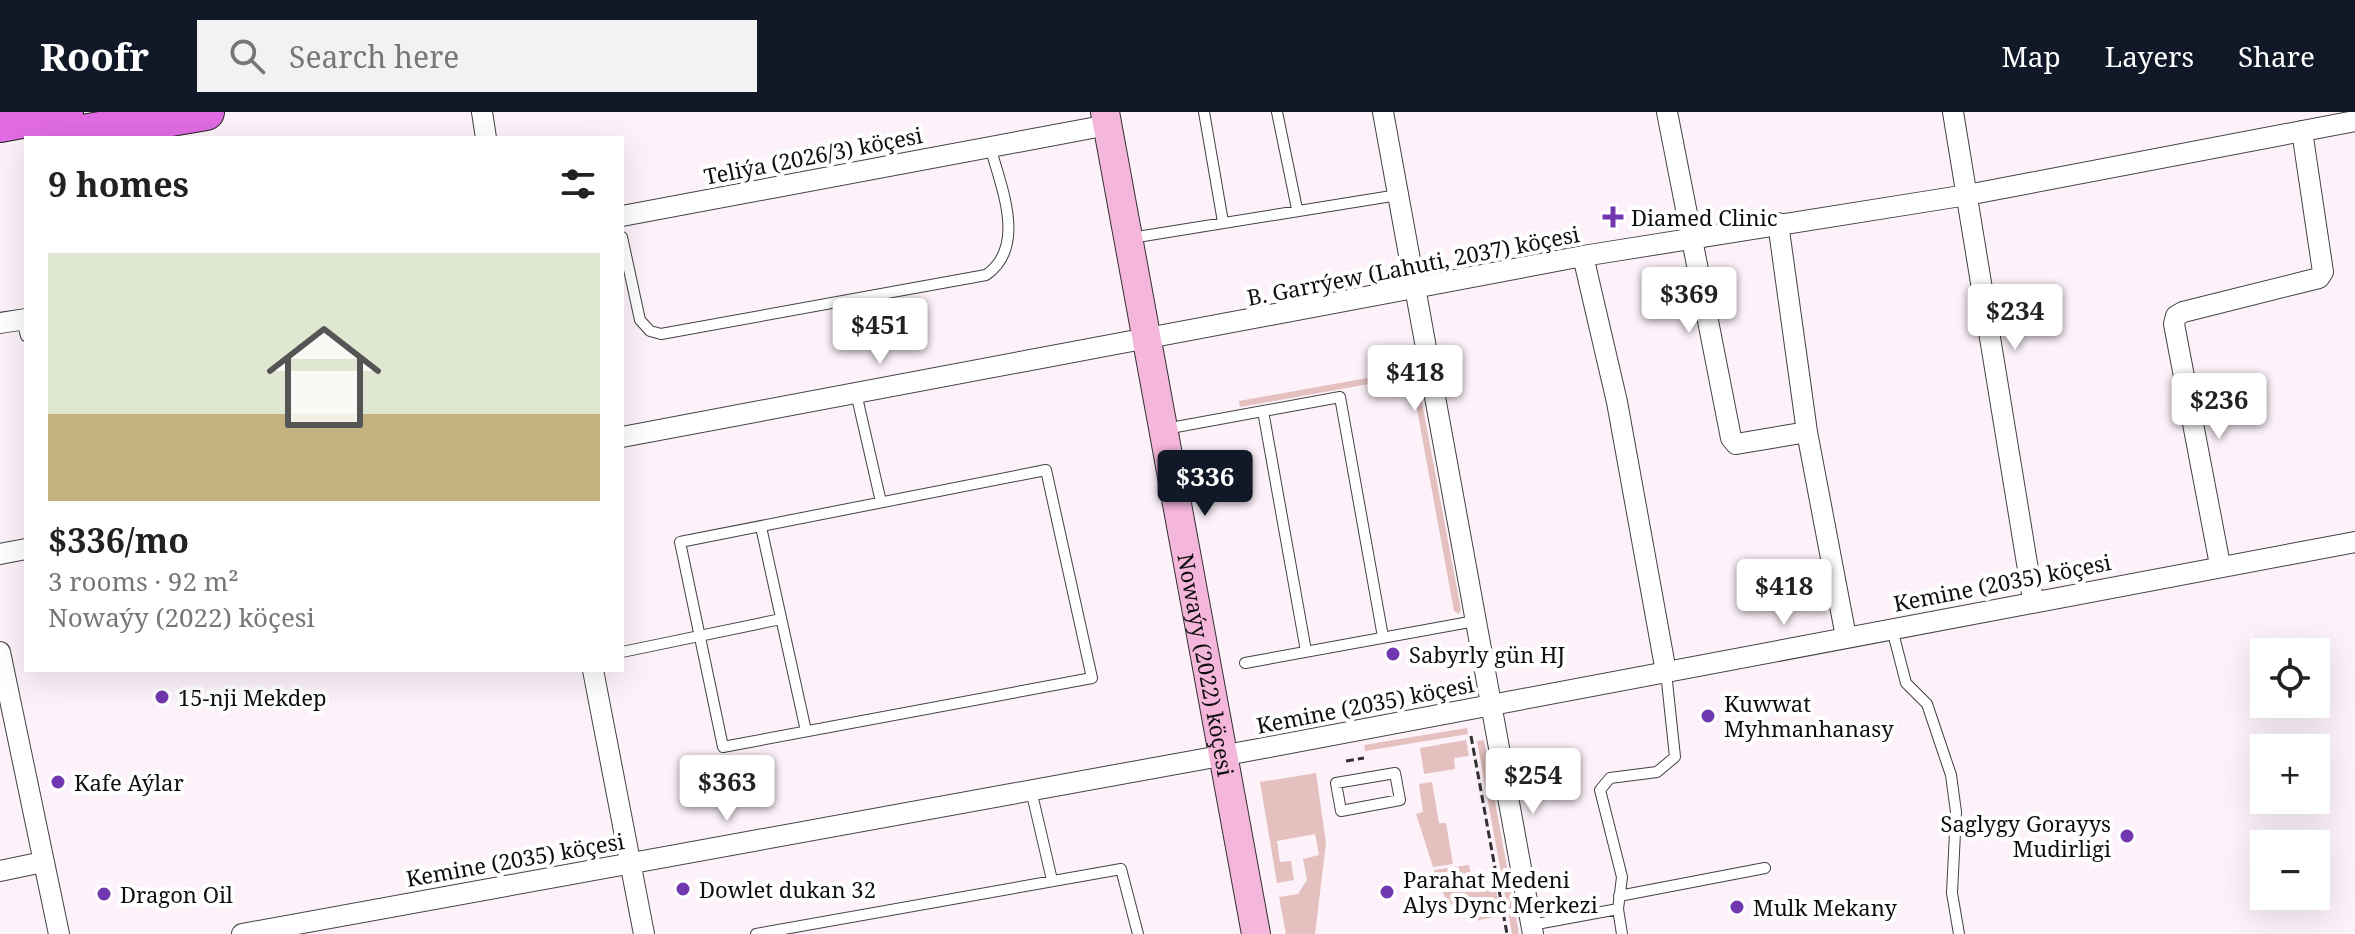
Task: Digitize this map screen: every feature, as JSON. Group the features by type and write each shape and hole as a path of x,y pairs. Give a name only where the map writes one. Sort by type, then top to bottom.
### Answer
{"highway":[{"path":"0,124 65,112"},
{"path":"65,136 206,112"},
{"path":"0,147 24,143"}],"street":[{"path":"482,112 486,136"},
{"path":"1383,112 1532,930"},
{"path":"1667,112 1731,438 1736,444 1807,432"},
{"path":"1953,112 2033,600"},
{"name":"Teliýa (2026/3) köçesi","path":"624,216 990,146 1106,119"},
{"name":"Nowaýy (2022) köçesi","path":"1106,119 1256,934"},
{"name":"B. Garrýew (Lahuti, 2037) köçesi","path":"624,437 1146,341 1583,256 1967,195 2355,121"},
{"path":"2220,565 2174,324 2176,316 2183,312 2319,278 2323,272 2302,131"},
{"path":"1778,223 1807,432 1846,637"},
{"path":"1583,256 1617,402 1666,672"},
{"path":"0,323 24,325"},
{"name":"Kemine (2035) köçesi","path":"242,934 1221,756 2033,600 2355,542"},
{"path":"0,554 24,549"},
{"path":"0,652 59,934"},
{"path":"593,672 644,934"},
{"path":"0,871 43,862"}],"lane":[{"path":"1204,112 1223,222"},
{"path":"1277,112 1297,209"},
{"path":"624,246 640,320 650,331 661,334 986,275 1003,258 1008,221 990,146"},
{"path":"1127,239 1398,195"},
{"path":"856,393 881,502"},
{"path":"1163,429 1340,397 1383,637"},
{"path":"1263,411 1306,651"},
{"path":"1046,470 1092,678 723,747 697,635 680,542 881,502 1046,470"},
{"path":"761,527 806,731"},
{"path":"624,652 781,619"},
{"path":"1245,663 1475,621"},
{"path":"1892,628 1906,683 1927,704 1951,775 1956,812 1952,893 1959,934"},
{"path":"1622,934 1618,909 1622,877 1600,790 1610,778 1657,772 1675,757 1666,672"},
{"path":"1395,773 1400,800 1341,811 1336,783 1395,773"},
{"path":"1031,790 1052,880"},
{"path":"1619,896 1765,868"},
{"path":"756,934 1121,869 1138,934"},
{"path":"1532,930 1618,909"}],"path":[{"path":"1471,736 1507,934"},
{"path":"1346,761 1364,758"}],"shaded area":[{"path":"1395,373 1397,379 1240,407 1239,401"},
{"path":"1416,389 1420,392 1461,610 1459,614 1454,611 1414,393"},
{"path":"1456,691 1457,697 1364,715 1363,708"},
{"path":"1467,728 1468,734 1365,751 1364,745"},
{"path":"1466,740 1469,756 1454,758 1455,769 1424,774 1420,748"},
{"path":"1484,740 1519,934 1512,934 1477,741"},
{"path":"1316,773 1326,843 1315,934 1286,934 1279,897 1298,894 1307,880 1303,859 1319,855 1315,834 1277,841 1280,862 1291,861 1294,880 1277,883 1260,782"},
{"path":"1432,782 1439,823 1446,823 1453,864 1433,867 1416,814 1423,812 1419,784"},
{"path":"1469,865 1474,892 1496,889 1500,916 1474,921 1470,901 1448,905 1434,870"}],"place":[{"name":"Diamed Clinic","path":"1613,217"},
{"name":"Sabyrly gün HJ","path":"1393,654"},
{"name":"15-nji Mekdep","path":"162,697"},
{"name":"Kuwwat Myhmanhanasy","path":"1708,716"},
{"name":"Kafe Aýlar","path":"58,782"},
{"name":"Saglygy Gorayys Mudirligi","path":"2127,836"},
{"name":"Dowlet dukan 32","path":"683,889"},
{"name":"Parahat Medeni Alys Dync Merkezi","path":"1387,892"},
{"name":"Dragon Oil","path":"104,894"},
{"name":"Mulk Mekany","path":"1737,907"}]}
